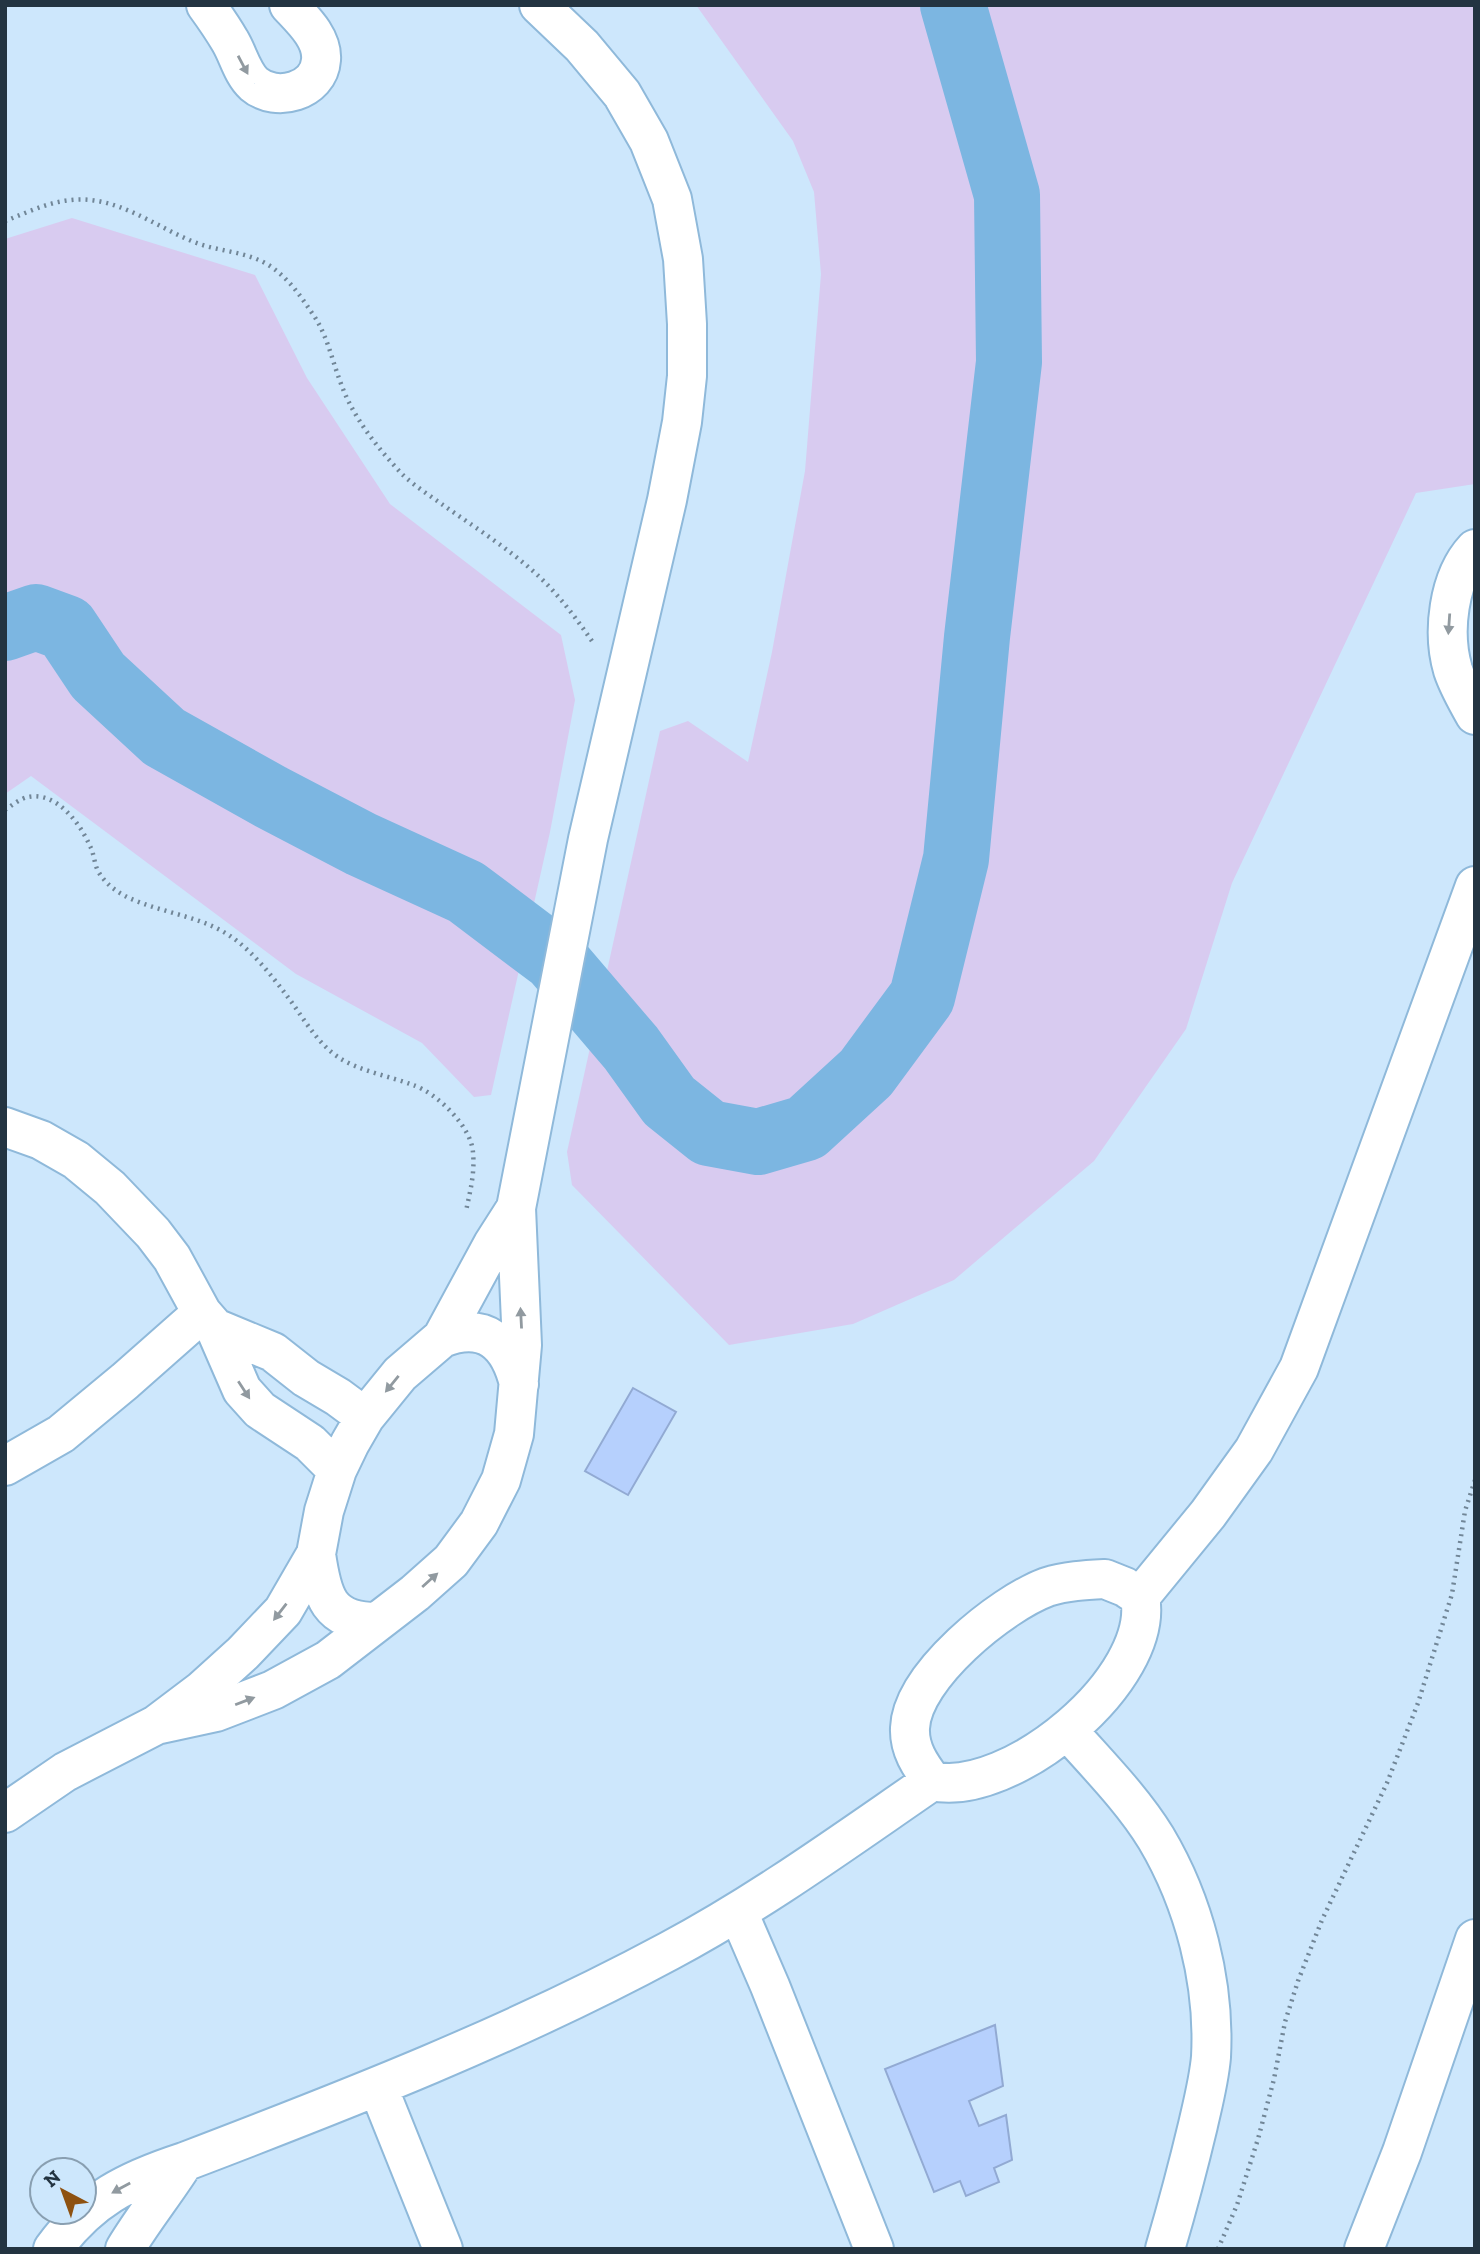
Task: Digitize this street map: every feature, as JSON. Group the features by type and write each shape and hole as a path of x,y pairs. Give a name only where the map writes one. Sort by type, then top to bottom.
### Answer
{"street":[{"path":"205,5 230,41 252,83 266,92 288,93 304,87 318,74 321,58 317,40 289,5"},
{"path":"156,1725 216,1712 273,1690 328,1660 415,1593 451,1561 479,1523 501,1480 514,1434 522,1345 516,1208 588,839 667,500 682,422 687,376 683,258 672,199 649,141 622,94 582,46 536,7"},
{"path":"1475,549 1466,559 1452,594 1448,633 1453,669 1475,715"},
{"path":"1140,1597 1105,1579 1079,1580 1046,1587 1000,1612 967,1639 916,1703 909,1728 915,1759 932,1781 945,1784 980,1779 1027,1757 1068,1731 1095,1704 1130,1654 1142,1622 1140,1597 1208,1514 1254,1450 1298,1368 1475,886"},
{"path":"5,1127 41,1140 76,1160 110,1188 173,1258 209,1320 242,1390 260,1410 310,1443 337,1470"},
{"path":"442,1338 493,1244 516,1208"},
{"path":"209,1320 273,1352 365,1418"},
{"path":"5,1466 61,1434 125,1381 209,1320"},
{"path":"5,1813 65,1772 156,1725 201,1691 243,1653 283,1611 316,1554 324,1511 337,1470 350,1443 365,1418 400,1374 442,1338 457,1332 473,1331 488,1336 510,1356 520,1386"},
{"path":"316,1554 326,1600 339,1615 357,1622 376,1622"},
{"path":"1068,1731 1126,1797 1156,1838 1192,1920 1205,1965 1211,2015 1211,2059 1204,2101 1165,2249"},
{"path":"53,2249 82,2214 113,2192 144,2175 378,2087 560,2006 669,1951 738,1912 932,1781"},
{"path":"738,1912 874,2249"},
{"path":"1364,2249 1402,2152 1475,1939"},
{"path":"378,2087 443,2249"},
{"path":"125,2249 141,2221 163,2195 184,2162"}],"path":[{"path":"5,221 44,206 71,200 113,204 196,243 248,255 269,265 289,282 314,316 330,347 340,383 356,416 380,450 408,480 533,571 568,607 624,685"},
{"path":"5,810 27,797 44,797 65,809 81,827 92,848 97,869 111,888 135,901 210,925 233,938 254,956 286,994 314,1034 338,1057 417,1086 440,1100 459,1121 473,1150 473,1180 466,1213"},
{"path":"1218,2249 1237,2205 1258,2138 1274,2079 1285,2022 1298,1981 1322,1920 1387,1783 1418,1703 1452,1594 1465,1511 1475,1480"}],"shaded area":[{"path":"696,5 1475,5 1475,484 1416,493 1232,883 1186,1029 1094,1161 954,1280 853,1324 729,1345 572,1185 567,1152 660,731 688,721 748,762 772,652 805,471 821,274 814,192 793,141"},
{"path":"72,218 255,275 307,378 390,504 561,635 575,700 550,832 491,1095 474,1097 422,1043 296,974 31,776 5,794 5,239"}],"building":[{"path":"633,1388 676,1412 628,1495 585,1471"},
{"path":"995,2025 1003,2086 969,2101 979,2126 1006,2115 1012,2160 994,2168 999,2182 966,2196 960,2181 934,2192 885,2069"}],"waterway":[{"path":"5,628 36,617 66,628 98,676 164,737 361,844 466,892 555,959 631,1048 669,1101 709,1133 758,1142 806,1128 866,1073 922,997 956,859 977,637 1009,362 1007,195 953,5"}]}
